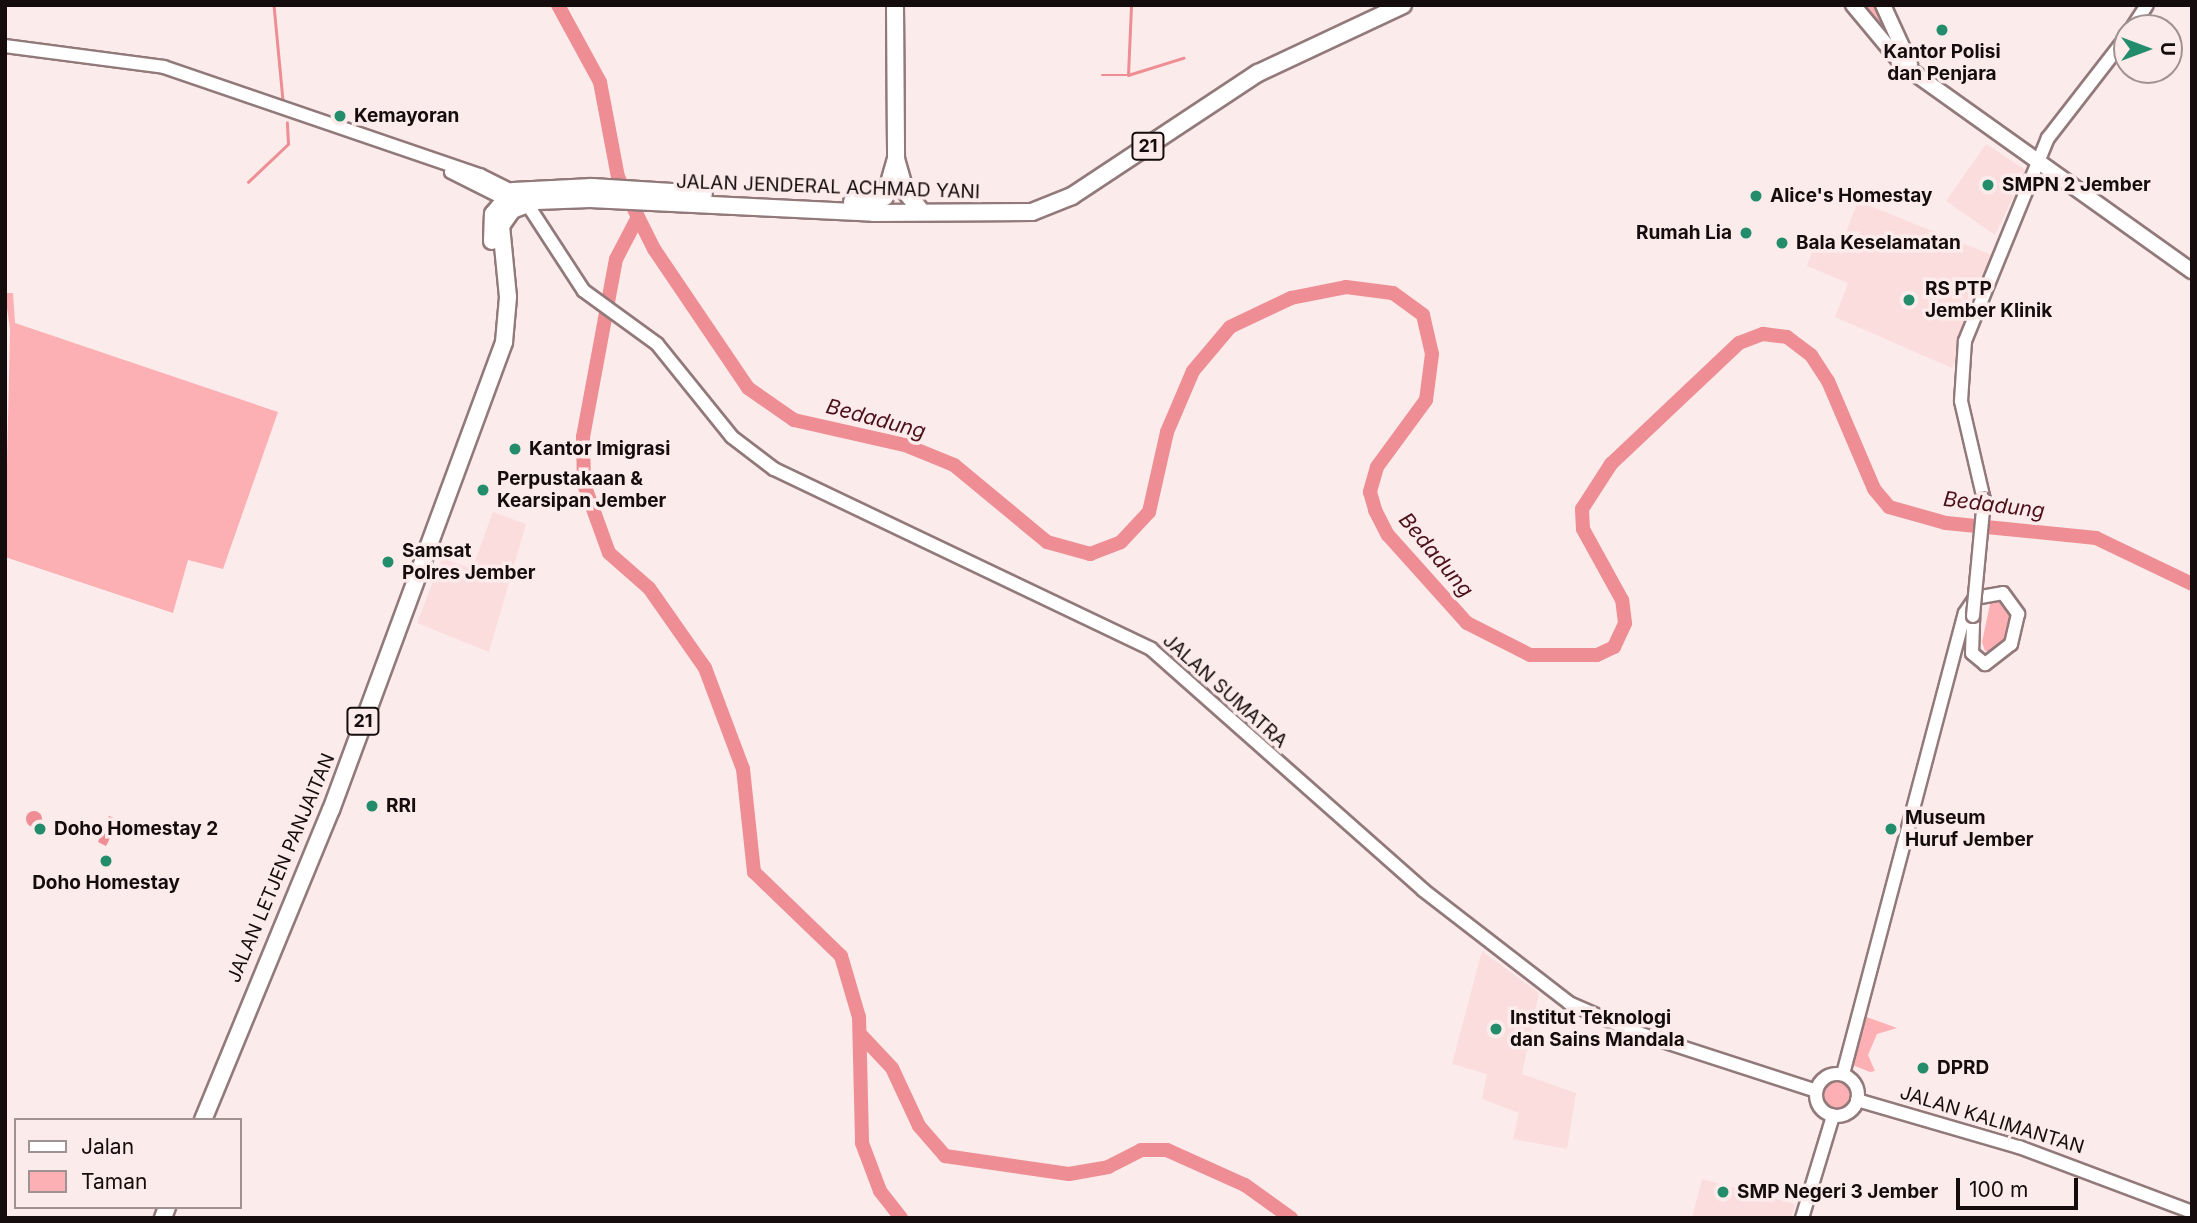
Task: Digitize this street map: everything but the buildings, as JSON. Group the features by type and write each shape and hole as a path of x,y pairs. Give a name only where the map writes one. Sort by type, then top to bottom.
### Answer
{"highway":[{"name":"21","path":"895,5 897,159 905,191 922,212"},
{"name":"JALAN JENDERAL ACHMAD YANI","path":"520,202 591,193 922,212 1050,207 1227,91 1403,5"},
{"name":"JALAN JENDERAL ACHMAD YANI","path":"682,198 871,203 888,193 897,159"},
{"name":"21","path":"508,316 501,226 520,202"},
{"name":"21","path":"508,316 490,225 520,202"},
{"name":"JALAN LETJEN PANJAITAN","path":"203,1118 331,810 504,342 508,316"}],"main road":[{"path":"1853,5 1884,49 1922,79 2192,271"},
{"path":"1883,5 1896,43 1922,79"},
{"path":"5,46 164,67 432,161 479,180 520,202"},
{"path":"1843,1074 1965,613 1975,598 2003,593 2018,614 2011,644 1985,664 1972,653 1973,616 1984,500 1961,401 1962,354 2037,160 2113,55"},
{"name":"JALAN SUMATRA","path":"520,202 591,298 664,352 733,438 776,470 1151,649 1543,988 1623,1027 1816,1091"},
{"path":"1843,1074 1854,1085 1857,1100 1848,1113 1833,1116 1821,1107 1816,1091 1826,1077 1843,1074"},
{"name":"JALAN KALIMANTAN","path":"1857,1100 2020,1147 2192,1212"},
{"path":"1802,1218 1833,1116"}],"shaded area":[{"name":"SMPN 2 Jember","path":"1986,144 2026,170 1995,235 1946,201"},
{"name":"RS PTP Jember Klinik","path":"1858,201 1994,256 1952,368 1835,317 1848,283 1807,266 1819,231 1843,240"},
{"path":"493,512 526,524 489,652 417,623 442,558 472,569"},
{"path":"31,811 37,811 42,819 40,825 31,827 26,822 26,816"},
{"path":"109,816 119,820 106,846 98,842"},
{"name":"Institut Teknologi dan Sains Mandala","path":"1482,951 1539,993 1522,1074 1576,1093 1567,1149 1513,1139 1519,1113 1482,1099 1487,1074 1452,1064"},
{"name":"SMP Negeri 3 Jember","path":"1702,1179 1795,1204 1791,1218 1692,1218"}],"green space":[{"path":"1863,5 1877,5 1892,52"},
{"path":"5,293 13,293 15,323 278,412 223,569 188,560 173,613 5,557 10,329"},
{"path":"1992,595 2006,600 2011,612 2006,643 1995,651 1985,651 1982,642"},
{"path":"1861,1015 1897,1028 1877,1034 1868,1055 1875,1071 1870,1072 1850,1064"},
{"path":"1837,1074 1852,1080 1858,1095 1852,1110 1837,1116 1822,1110 1816,1095 1822,1080"}],"waterway":[{"path":"274,5 283,101"},
{"name":"Bedadung","path":"558,5 600,82 618,177 654,249 748,388 794,420 905,445 954,465 1047,542 1090,554 1121,542 1149,512 1167,432 1193,371 1230,327 1291,298 1346,287 1393,293 1423,315 1432,354 1426,400 1377,467 1370,492 1375,510 1388,535 1467,623 1530,655 1597,655 1614,647 1625,623 1622,600 1583,529 1582,509 1611,464 1739,343 1763,334 1787,337 1811,355 1828,381 1874,489 1889,507 1946,523 2096,538 2192,584"},
{"path":"1128,75 1131,5"},
{"path":"1102,75 1128,75 1183,58"},
{"path":"248,182 288,144 287,123"},
{"path":"638,217 616,259 583,437 584,484 609,553 649,588 705,668 743,769 754,872 841,956 859,1017 862,1143 880,1191 901,1218"},
{"path":"861,1035 892,1068 919,1126 945,1156 1069,1174 1108,1167 1141,1150 1167,1150 1245,1185 1291,1218"}],"place":[{"name":"Kantor Polisi dan Penjara","path":"1942,30"},
{"name":"Kemayoran","path":"340,116"},
{"name":"SMPN 2 Jember","path":"1988,185"},
{"name":"Alice's Homestay","path":"1756,196"},
{"name":"Rumah Lia","path":"1746,233"},
{"name":"Bala Keselamatan","path":"1782,243"},
{"name":"RS PTP Jember Klinik","path":"1909,300"},
{"name":"Kantor Imigrasi","path":"515,449"},
{"name":"Perpustakaan & Kearsipan Jember","path":"483,490"},
{"name":"Samsat Polres Jember","path":"388,562"},
{"name":"RRI","path":"372,806"},
{"name":"Doho Homestay 2","path":"40,829"},
{"name":"Museum Huruf Jember","path":"1891,829"},
{"name":"Doho Homestay","path":"106,861"},
{"name":"Institut Teknologi dan Sains Mandala","path":"1496,1029"},
{"name":"DPRD","path":"1923,1068"},
{"name":"SMP Negeri 3 Jember","path":"1723,1192"}]}
